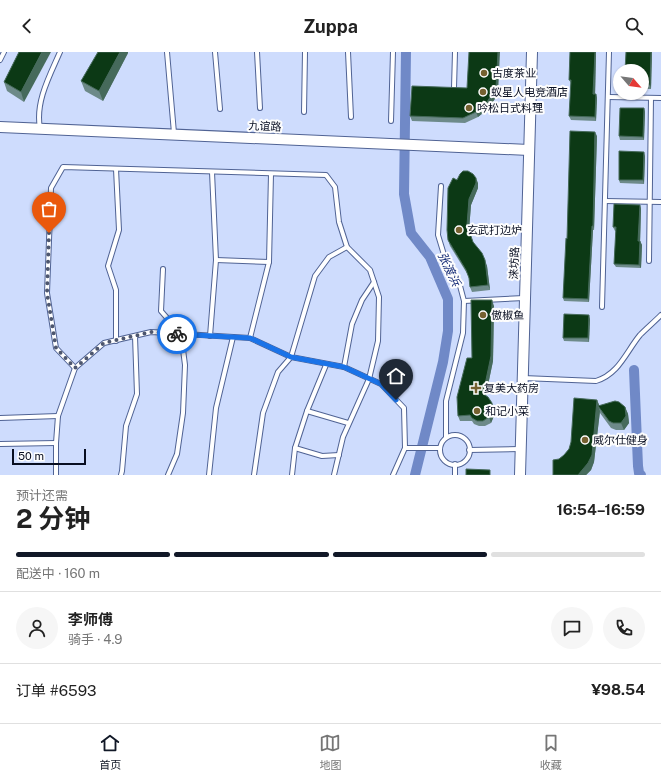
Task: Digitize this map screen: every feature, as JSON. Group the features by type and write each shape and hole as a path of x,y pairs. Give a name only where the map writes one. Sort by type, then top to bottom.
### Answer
{"street":[{"name":"涞坊路","path":"520,475 532,52"},
{"name":"九谊路","path":"0,126 529,150"}],"lane":[{"path":"0,60 4,52"},
{"path":"40,128 39,110 46,86 60,52"},
{"path":"167,52 174,134"},
{"path":"215,52 220,109"},
{"path":"257,52 260,108"},
{"path":"304,112 305,52"},
{"path":"348,52 351,117"},
{"path":"391,121 393,52"},
{"path":"454,88 455,52"},
{"path":"602,306 609,52"},
{"path":"608,97 661,98"},
{"path":"649,261 650,98"},
{"path":"75,368 56,348 47,293 51,188 63,167 326,175 335,187 339,222 347,247 370,270 379,297 378,341 368,379 343,437 334,475"},
{"path":"116,169 119,230 108,266 116,290 116,341"},
{"path":"210,336 216,260 212,172"},
{"path":"250,338 269,262 271,174"},
{"path":"441,186 438,235 445,258 459,282 464,302 463,334 446,401 446,437 440,448 442,458 450,464 464,461 467,458 469,450 467,441 460,436 450,435 446,437"},
{"path":"605,201 661,202"},
{"path":"254,475 263,414 278,372 291,357 315,276 329,256 347,247"},
{"path":"216,260 269,262"},
{"path":"163,269 161,311 181,334 185,365 183,413 177,454 168,475"},
{"path":"344,367 352,324 362,300 374,282"},
{"path":"464,302 525,298"},
{"path":"522,378 596,381 604,379 618,368 641,335 661,315"},
{"path":"56,475 58,416 75,368 104,343 151,332 250,338 291,357 326,365 344,367 381,384 404,408 405,448 393,475"},
{"path":"121,475 126,426 137,394 134,336"},
{"path":"209,475 216,408 233,337"},
{"path":"292,475 295,448 307,411 326,365"},
{"path":"307,411 348,423"},
{"path":"0,418 58,416"},
{"path":"0,444 56,443"},
{"path":"295,448 322,456 339,455"},
{"path":"405,448 440,448"},
{"path":"469,450 520,449"},
{"path":"455,464 455,475"}],"building":[{"path":"19,52 42,52 21,92 4,82"},
{"path":"98,52 120,52 99,91 81,81"},
{"path":"469,52 498,52 496,88 487,102 476,112 463,118 410,116 412,86 467,88"},
{"path":"570,52 595,52 593,94 596,94 595,117 569,116 571,80 569,80"},
{"path":"626,52 651,52 650,85 649,64 625,64"},
{"path":"620,108 644,108 643,137 619,136"},
{"path":"570,131 595,132 593,226 588,299 563,298 566,238 567,239"},
{"path":"619,151 644,152 643,180 619,180"},
{"path":"463,171 468,171 476,178 476,183 469,199 467,225 473,242 482,253 485,260 488,285 470,287 466,270 448,240 448,188 453,178 457,180"},
{"path":"614,204 640,205 638,241 640,241 639,265 614,264 616,227 613,227"},
{"path":"471,300 492,300 491,356 483,394 488,397 492,403 492,411 489,417 483,421 477,421 470,415 458,416 457,397 467,358 472,358"},
{"path":"564,314 589,315 588,338 563,338"},
{"name":"威尔仕健身","path":"574,398 597,400 592,455 588,463 578,475 553,475 553,460 559,459 564,455 569,449 571,442"},
{"path":"615,401 619,402 625,407 626,416 621,423 613,423 609,421 598,406"},
{"path":"466,469 490,470 490,475 466,475"}],"waterway":[{"name":"张渡浜","path":"406,52 404,194 411,233 430,257 448,299 448,331 443,362 415,475"},
{"path":"634,370 638,466 639,473 641,475"}],"way so far":[{"path":"49,233 47,293 56,348 75,368 104,343 151,332 177,334"}],"place":[{"name":"古度茶业","path":"484,73"},
{"name":"蚁星人电竞酒店","path":"483,92"},
{"name":"吟松日式料理","path":"469,108"},
{"name":"玄武打边炉","path":"459,230"},
{"name":"傲椒鱼","path":"483,315"},
{"name":"复美大药房","path":"476,388"},
{"name":"和记小菜","path":"477,411"},
{"name":"威尔仕健身","path":"585,440"}],"route":[{"path":"177,334 250,338 291,357 326,365 344,367 381,384 396,400"}]}
